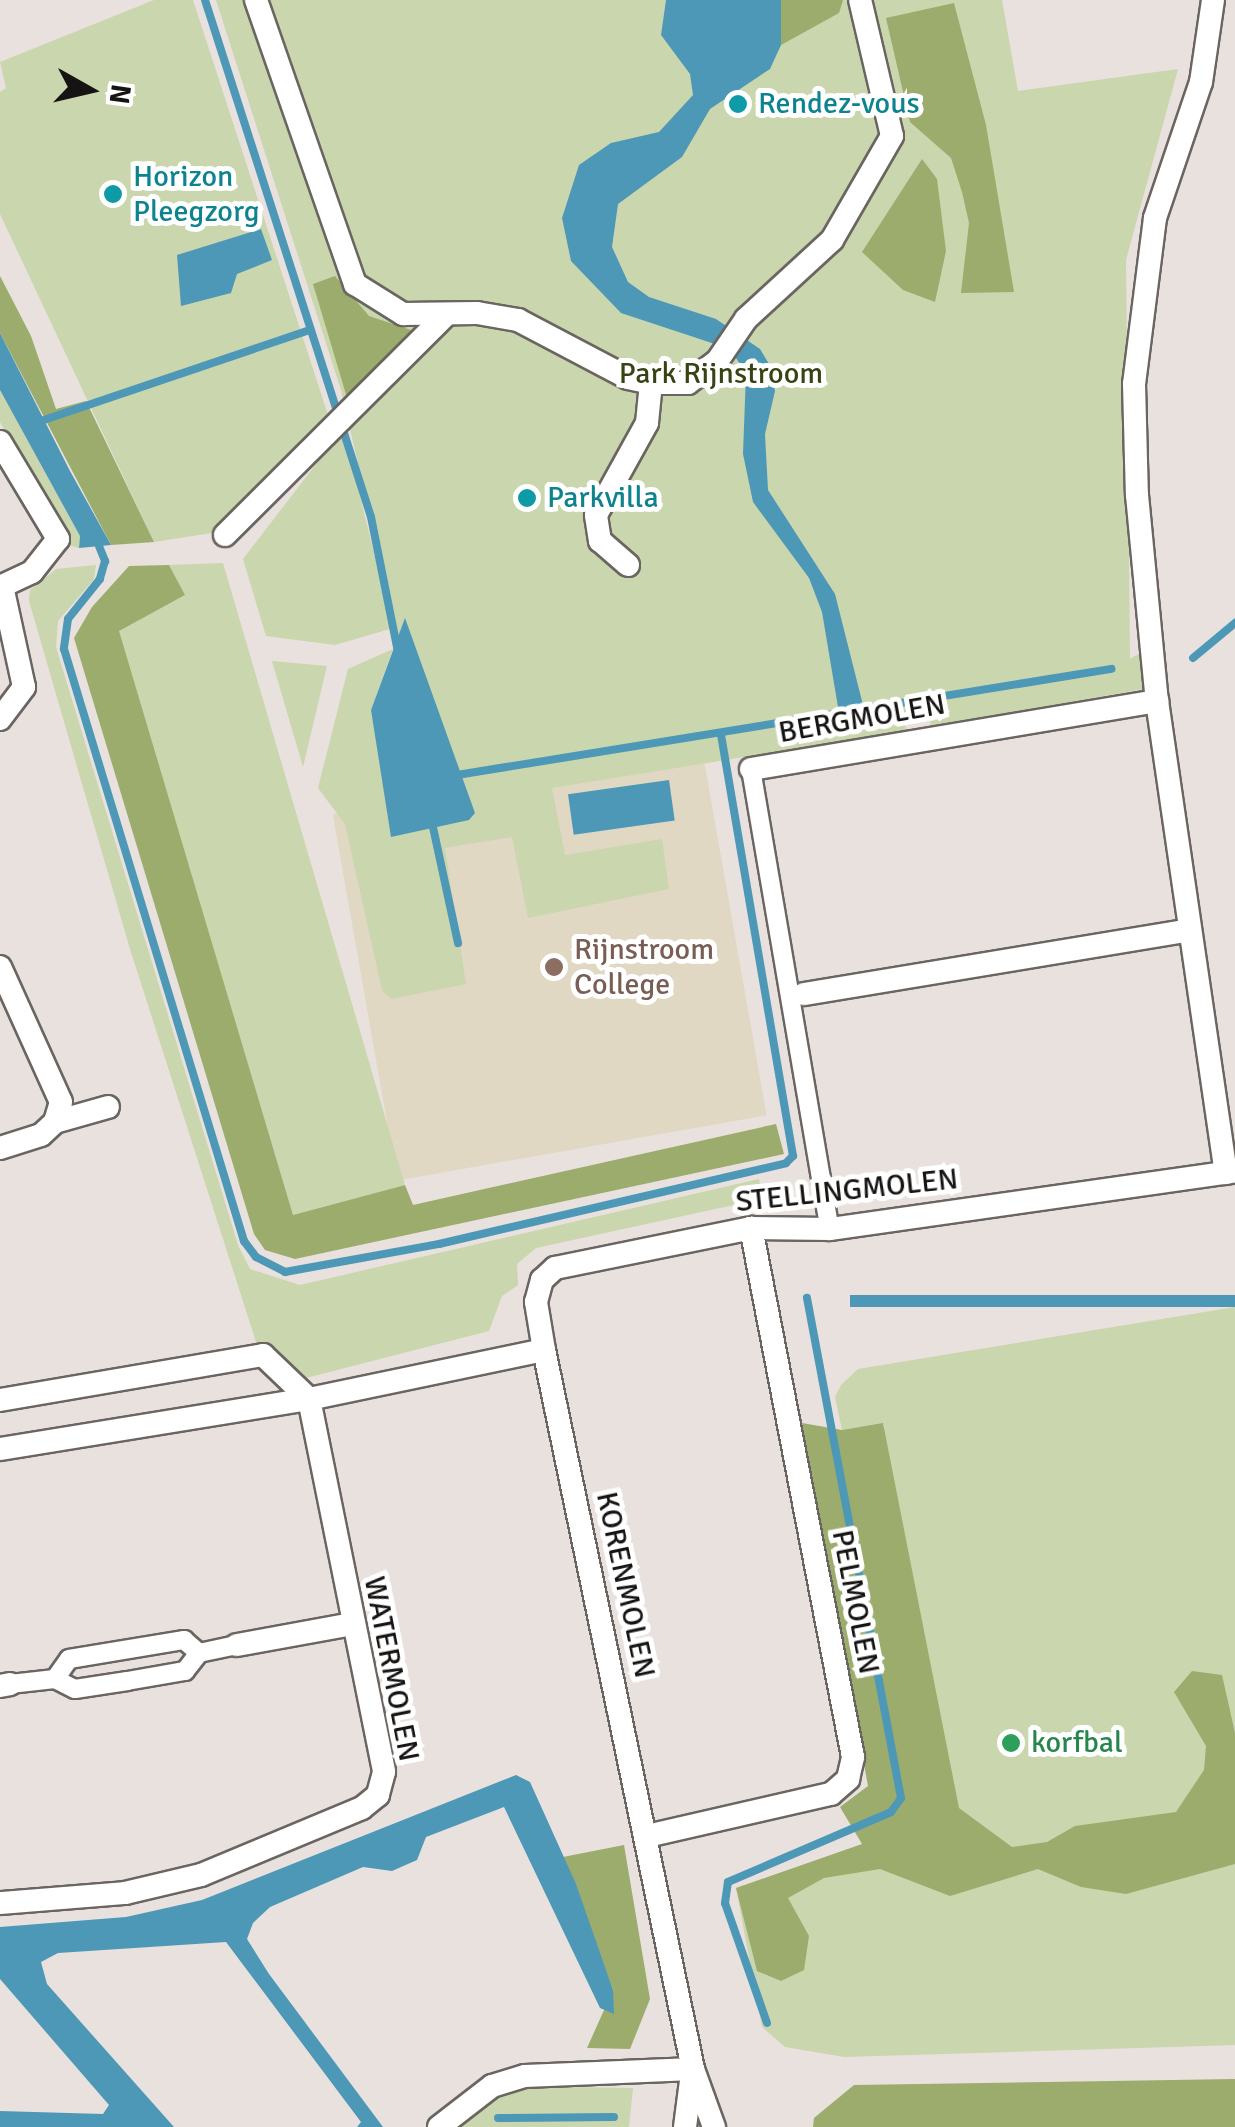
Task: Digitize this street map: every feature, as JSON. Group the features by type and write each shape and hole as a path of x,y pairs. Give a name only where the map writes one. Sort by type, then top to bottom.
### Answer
{"street":[{"path":"256,0 346,274 403,314 444,317 477,312 518,320 628,378 652,383 688,383 718,360 746,320 832,240 892,136 860,0"},
{"path":"1213,0 1201,82 1156,218 1134,384 1136,494 1157,701 1230,1172"},
{"path":"225,535 444,317"},
{"path":"628,565 600,541 596,515 647,423 652,383"},
{"path":"0,442 58,539 32,572 1,586 24,687 0,719"},
{"name":"BERGMOLEN","path":"830,1230 751,769 1157,701"},
{"path":"804,994 1190,930"},
{"path":"0,968 61,1102 55,1122"},
{"path":"0,1148 41,1135 55,1122 108,1107"},
{"name":"STELLINGMOLEN","path":"544,1350 536,1302 542,1280 555,1268 751,1228 830,1230 1230,1172"},
{"name":"PELMOLEN","path":"648,1836 831,1794 848,1779 854,1757 751,1228"},
{"path":"0,1449 309,1399 544,1350"},
{"name":"KORENMOLEN","path":"544,1350 648,1836 693,2069 714,2127"},
{"path":"0,1400 263,1355 309,1399"},
{"name":"WATERMOLEN","path":"0,1903 125,1893 201,1875 362,1808 378,1794 384,1772 309,1399"},
{"path":"5,1685 55,1678 75,1688 184,1671 199,1653 353,1624"},
{"path":"55,1678 69,1659 184,1640 199,1653"},
{"path":"439,2127 492,2086 526,2076 693,2069"},
{"name":"KORENMOLEN","path":"684,2127 693,2069"}],"shaded area":[{"name":"Rijnstroom College","path":"702,749 767,1115 397,1180 333,814"}],"green space":[{"path":"154,0 193,0 330,421 218,532 154,542 0,214 0,92 6,88 0,62"},
{"name":"Park Rijnstroom","path":"216,0 1002,0 1018,91 1178,69 1126,260 1130,659 1140,653 1144,689 931,726 929,717 905,721 906,731 552,788 565,855 662,839 669,889 528,918 512,837 445,848 466,984 391,999 382,990 345,824 318,788 348,669 393,649 371,710 438,809 341,390"},
{"path":"781,0 843,0 839,13 781,45"},
{"path":"954,3 986,125 1014,292 961,293 969,223 962,192 951,158 910,122 886,18"},
{"path":"922,159 937,179 946,251 935,302 903,290 862,252"},
{"path":"0,276 31,336 56,409 86,401 154,542 111,545 0,333"},
{"path":"335,276 369,316 420,333 348,401 313,284"},
{"path":"0,390 80,536 79,548 68,545 0,422"},
{"path":"343,429 393,628 335,645 266,636 243,559"},
{"path":"223,563 405,1185 293,1215 118,631 185,595 169,565"},
{"path":"96,565 94,579 58,621 56,647 238,1245 250,1269 300,1285 759,1179 762,1193 752,1201 536,1248 517,1264 518,1285 502,1296 489,1331 306,1378 273,1350 258,1348 130,949 29,601 30,590 56,569"},
{"path":"169,565 185,595 119,631 293,1215 405,1185 413,1205 776,1124 784,1154 295,1259 265,1250 254,1234 74,638 92,607 129,566"},
{"path":"272,661 327,666 303,767"},
{"path":"1235,1307 1235,2045 844,2057 785,2047 762,2027 736,1888 890,1835 884,1424 842,1430 835,1397 841,1385 858,1369"},
{"path":"802,1423 842,1430 883,1423 959,1808 1012,1847 1047,1842 1075,1826 1176,1812 1204,1770 1206,1746 1174,1692 1192,1671 1222,1675 1235,1733 1235,1864 1126,1894 1081,1887 1038,1869 950,1896 880,1869 824,1878 788,1898 809,1936 804,1970 781,1981 757,1971 736,1888 862,1844 840,1807 868,1786"},
{"path":"624,1845 650,1999 630,2049 587,2048 613,1990 563,1857"},
{"path":"1235,2079 1235,2127 813,2127 814,2118 854,2085"},
{"path":"633,2088 629,2127 448,2127 487,2091"}],"water":[{"path":"666,0 781,0 781,45 770,69 710,109 682,157 618,204 612,247 628,282 649,297 716,319 760,349 769,364 775,391 765,434 768,490 835,594 864,709 839,713 822,612 809,578 753,502 743,454 746,373 730,349 621,313 571,261 562,218 579,165 611,143 659,132 693,95 690,74 661,35"},
{"path":"261,229 272,260 237,274 231,293 181,306 177,255"},
{"path":"0,333 111,545 79,548 80,536 0,390"},
{"path":"405,618 475,813 469,820 391,837 371,710"},
{"path":"669,780 675,821 574,835 568,794"},
{"path":"850,1295 1235,1295 1235,1307 850,1307"},
{"path":"516,1775 530,1782 576,1884 613,1990 614,2014 600,2008 504,1807 426,1837 417,1860 392,1871 363,1867 270,1907 253,1923 247,1939 269,1974 383,2127 357,2127 361,2122 226,1942 58,1953 41,1962 47,1984 174,2127 0,2127 0,2111 103,2114 109,2105 0,1979 0,1927 126,1917 202,1900"}],"waterway":[{"path":"205,0 371,517 398,652"},
{"path":"35,423 310,330"},
{"path":"97,541 105,561 100,579 68,619 64,649 244,1241 256,1257 285,1272 439,1244 786,1163 793,1156 721,733"},
{"path":"1193,658 1235,623"},
{"path":"457,775 1111,669"},
{"path":"431,818 458,943"},
{"path":"767,2023 725,1903 728,1882 891,1812 901,1798 807,1298"},
{"path":"498,2118 614,2117"}],"place":[{"name":"Rendez-vous","path":"738,104"},
{"name":"Horizon Pleegzorg","path":"113,194"},
{"name":"Parkvilla","path":"527,498"},
{"name":"Rijnstroom College","path":"554,967"},
{"name":"korfbal","path":"1011,1743"}]}
